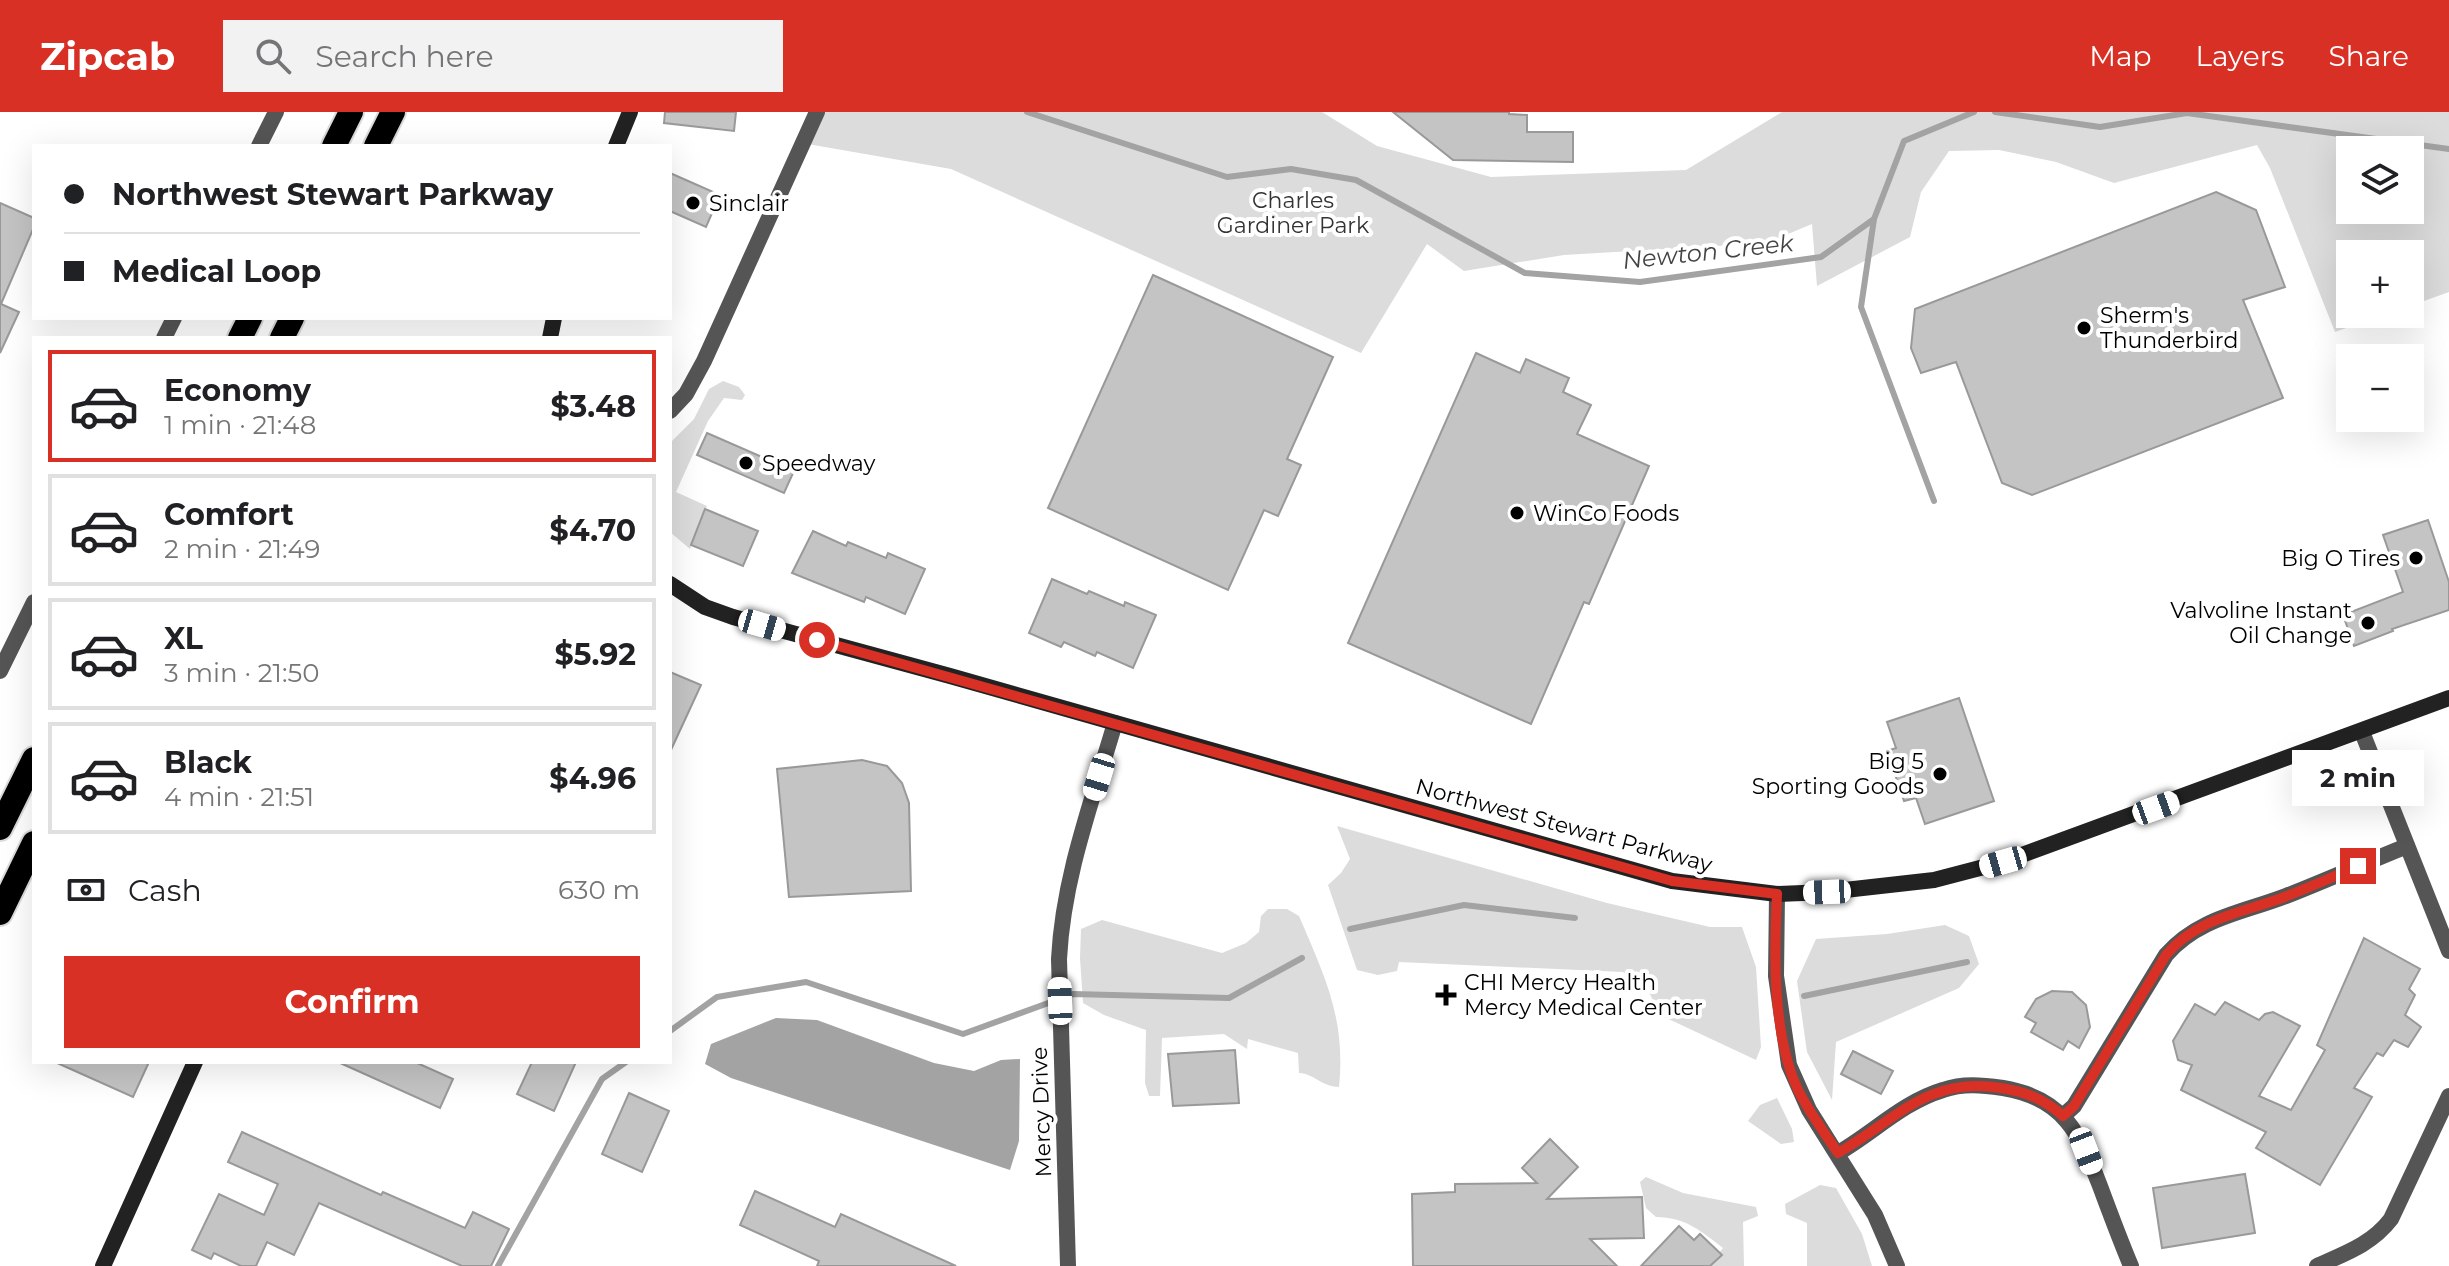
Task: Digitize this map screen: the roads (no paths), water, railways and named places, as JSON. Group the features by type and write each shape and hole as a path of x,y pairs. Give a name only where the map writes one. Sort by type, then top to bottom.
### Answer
{"highway":[{"path":"335,144 351,112"},
{"path":"377,144 393,112"},
{"path":"0,828 32,763"},
{"path":"0,913 32,847"}],"main road":[{"path":"617,144 630,112"},
{"name":"Northwest Stewart Parkway","path":"672,585 705,607 733,617 1672,881 1777,894 1885,887 1934,880 1992,865 2038,851 2449,698"},
{"path":"103,1266 194,1064"}],"street":[{"path":"260,144 276,112"},
{"path":"672,409 686,394 704,361 817,112"},
{"path":"0,671 32,606"},
{"name":"Mercy Drive","path":"1068,1266 1060,935 1067,886 1115,723"},
{"path":"2362,732 2449,951"},
{"path":"2063,1116 2074,1106 2166,955 2180,939 2195,928 2285,897 2407,846"},
{"path":"1777,894 1776,976 1789,1065 1809,1110 1875,1215 1897,1266"},
{"path":"1838,1153 1916,1102 1942,1090 1968,1084 2015,1090 2037,1097 2063,1116 2086,1151 2131,1266"},
{"path":"2317,1266 2365,1244 2380,1233 2391,1219 2449,1096"}],"waterway":[{"name":"Newton Creek","path":"1027,112 1227,177 1291,169 1356,180 1525,273 1640,282 1821,257 1874,219 1904,141 1974,112"},
{"name":"Newton Creek","path":"1995,112 2100,127 2187,113 2449,149"},
{"path":"1874,219 1861,307 1934,501"},
{"path":"1350,929 1464,905 1575,918"},
{"path":"672,1030 717,997 806,982 963,1034 1073,994 1229,998 1302,958"},
{"path":"1804,996 1967,962"},
{"path":"498,1266 602,1079 623,1064"}],"place":[{"name":"Sinclair","path":"693,203"},
{"name":"Sherm's Thunderbird","path":"2084,328"},
{"name":"Speedway","path":"746,463"},
{"name":"WinCo Foods","path":"1517,513"},
{"name":"Big O Tires","path":"2416,558"},
{"name":"Valvoline Instant Oil Change","path":"2368,623"},
{"name":"Big 5 Sporting Goods","path":"1940,774"},
{"name":"CHI Mercy Health Mercy Medical Center","path":"1446,995"}],"park label":[{"name":"Charles Gardiner Park","path":"1293,212"}]}
